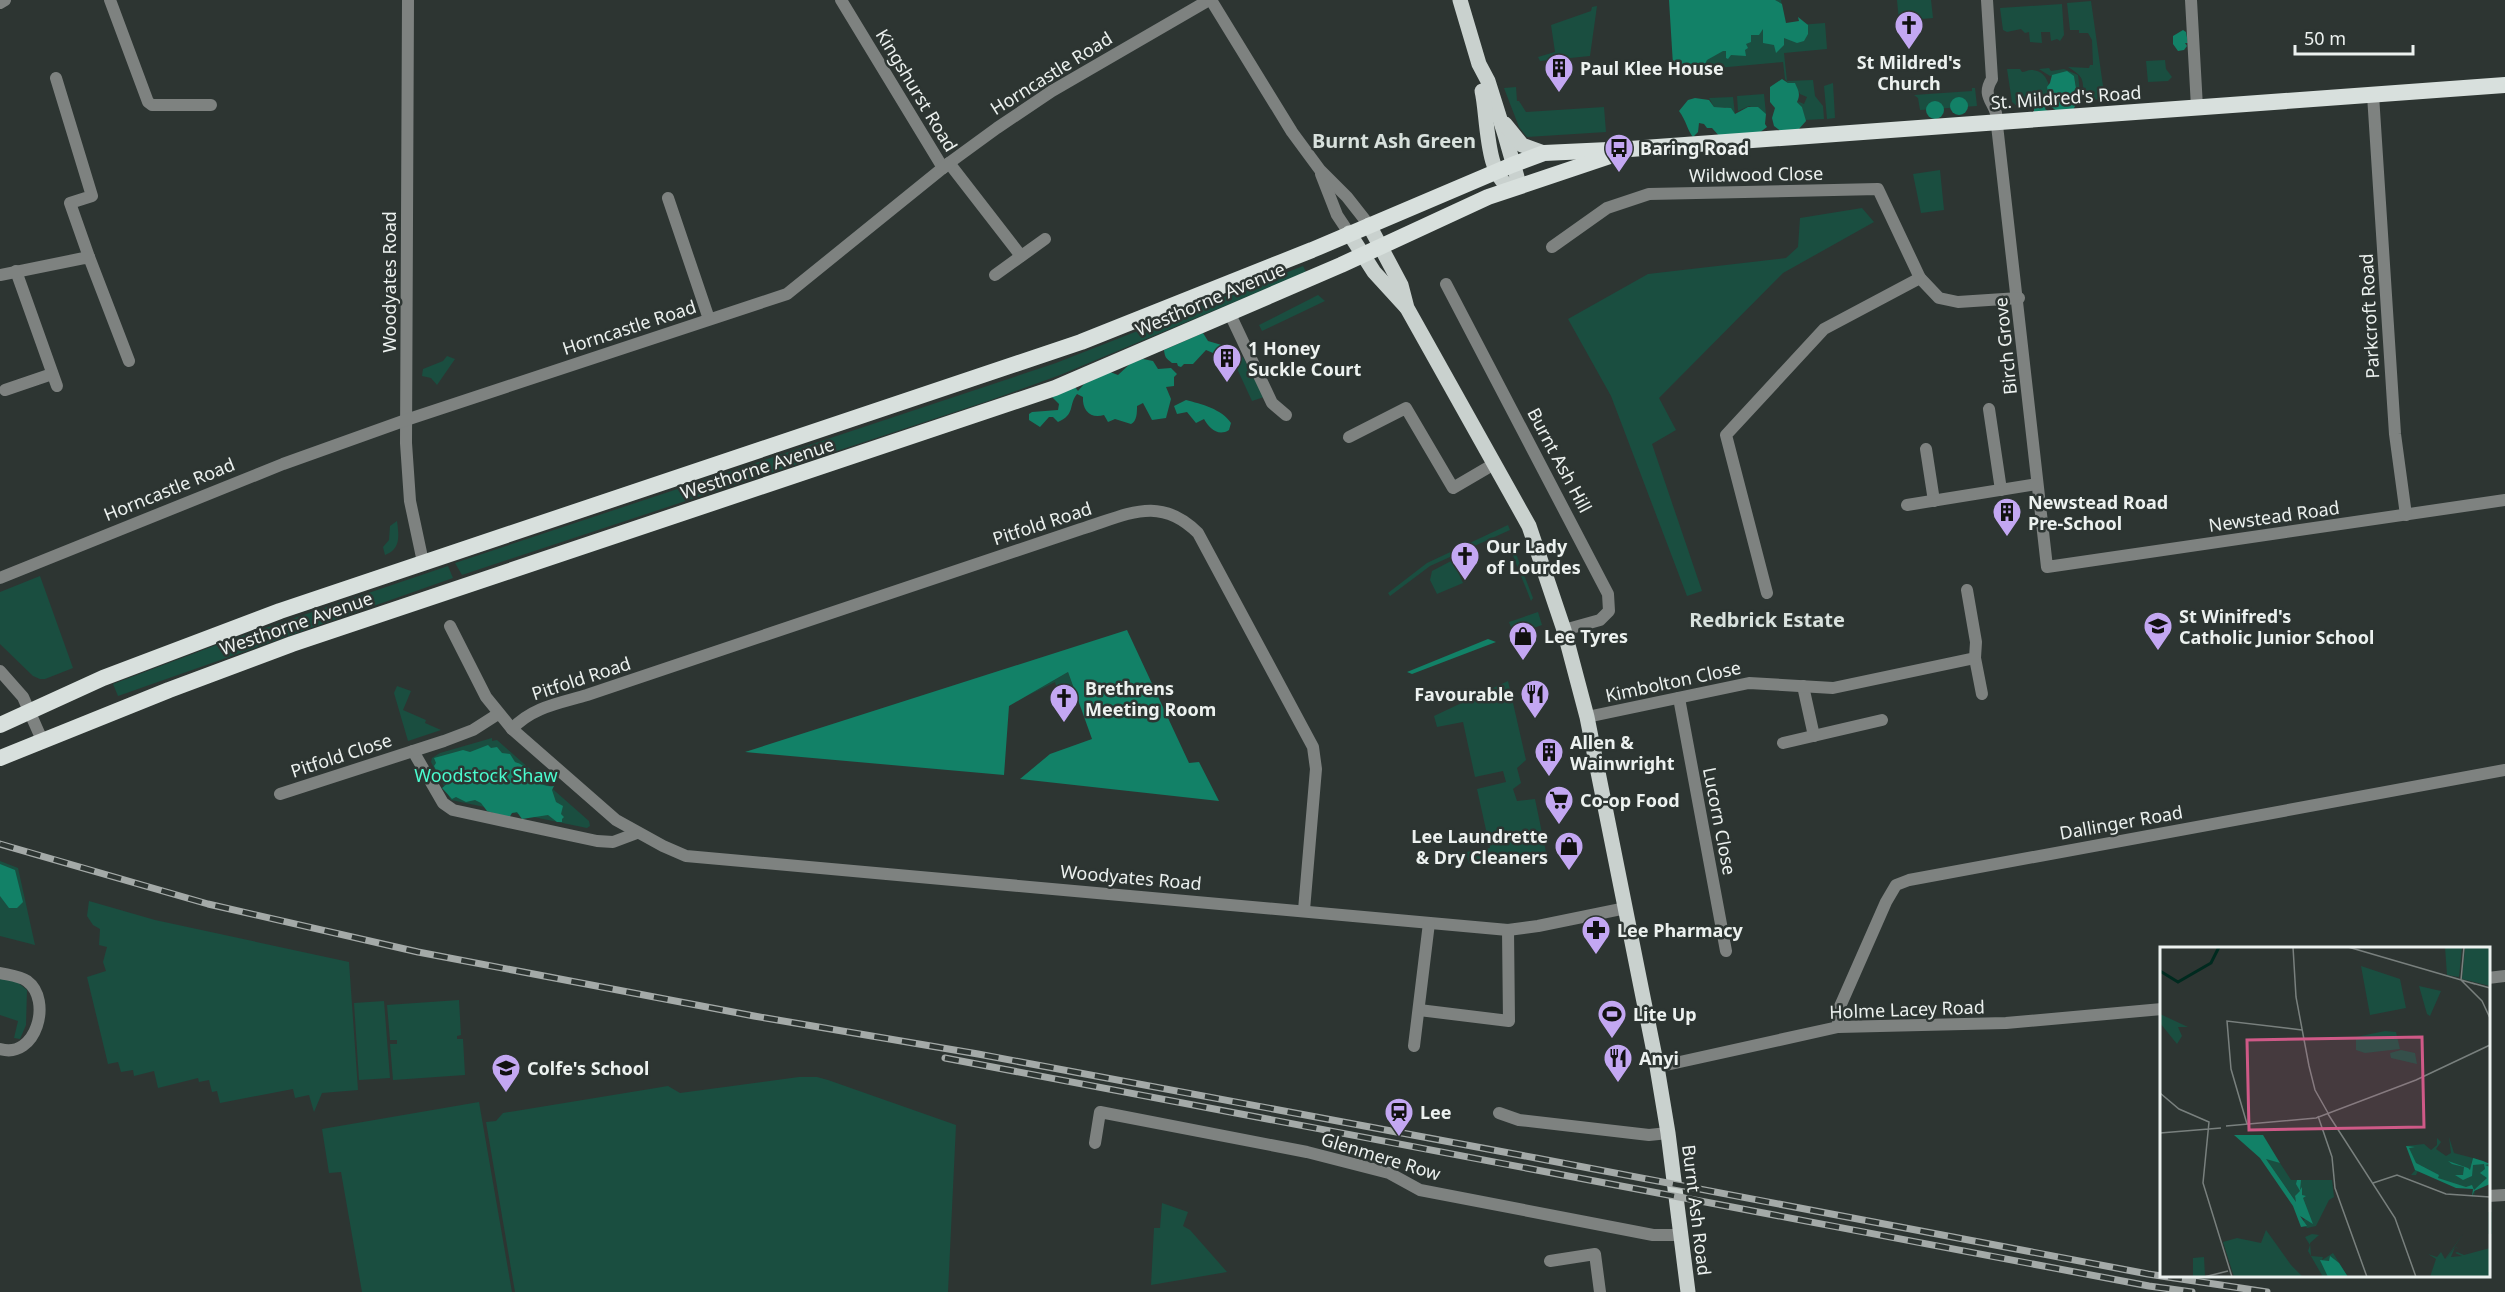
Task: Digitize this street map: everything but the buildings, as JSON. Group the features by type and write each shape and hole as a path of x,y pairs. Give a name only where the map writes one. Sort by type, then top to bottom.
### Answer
{"highway":[{"name":"St. Mildred's Road","path":"1512,165 1545,153 1630,149 2505,85"},
{"name":"St. Mildred's Road","path":"1514,187 1630,149"},
{"name":"Westhorne Avenue","path":"0,725 103,678 214,635 423,562 1081,342 1512,165"},
{"name":"Westhorne Avenue","path":"0,758 292,644 1055,388 1514,187"}],"main road":[{"path":"1460,0 1479,64 1490,156 1495,171 1508,186 1514,187 1517,177 1488,81 1479,64"},
{"path":"1498,114 1522,145 1545,153"},
{"path":"1369,225 1401,285 1407,308"},
{"path":"1349,233 1387,287 1407,308 1529,526 1541,556 1587,717 1668,1132"},
{"name":"Burnt Ash Road","path":"1668,1132 1688,1292"}],"street":[{"path":"0,3 5,0"},
{"path":"110,0 148,102 152,105 211,105"},
{"name":"Woodyates Road","path":"408,0 406,420 409,490 423,562"},
{"name":"Kingshurst Road","path":"841,0 946,165 1021,256"},
{"path":"1210,0 1261,83 1320,170 1347,197 1369,225"},
{"name":"Horncastle Road","path":"0,578 167,509 406,420 709,319 773,300 799,286 946,165 1052,91 1210,0"},
{"name":"Birch Grove","path":"1987,0 1992,79 1988,86 1989,103 1995,110 1997,122 2019,298 2047,567"},
{"path":"2191,0 2197,107"},
{"path":"56,78 92,196 70,202 129,361"},
{"name":"Parkcroft Road","path":"2373,95 2394,434 2406,515"},
{"path":"1320,170 1337,215 1349,233"},
{"name":"Wildwood Close","path":"1552,247 1607,208 1649,194 1878,189 1920,278"},
{"path":"668,198 709,319"},
{"path":"995,275 1045,239"},
{"path":"0,275 89,257"},
{"path":"5,390 55,380 16,271"},
{"path":"1767,593 1726,435 1824,330 1920,278 1939,298 1948,300 1958,302 2019,298"},
{"name":"Burnt Ash Hill","path":"1446,284 1608,594 1609,611 1600,620 1564,630"},
{"path":"1229,312 1272,403 1286,415"},
{"path":"1349,437 1406,408 1453,488 1494,464"},
{"path":"1989,409 2001,489"},
{"path":"1926,449 1935,501"},
{"path":"1907,505 2037,484"},
{"name":"Newstead Road","path":"2047,567 2505,500"},
{"name":"Pitfold Road","path":"512,729 526,716 541,709 1081,529 1145,510 1170,512 1186,521 1198,533 1313,747 1316,769 1304,910"},
{"path":"1967,590 1982,694"},
{"name":"Woodyates Road","path":"450,627 475,678 498,714 512,729 592,801 637,833 686,856 1508,930 1626,908"},
{"name":"Kimbolton Close","path":"1587,717 1749,683 1833,688 1975,658"},
{"path":"0,671 13,683 30,711 42,740"},
{"path":"1803,686 1814,736"},
{"name":"Lucorn Close","path":"1679,698 1726,951"},
{"path":"498,714 473,729 413,750 443,803 453,810 597,841 613,842 637,833"},
{"path":"1783,743 1882,720"},
{"name":"Pitfold Close","path":"280,794 413,750"},
{"name":"Dallinger Road","path":"1838,1027 1839,1011 1886,902 1896,885 1909,880 2505,770"},
{"path":"1414,1046 1429,923"},
{"path":"1419,1010 1509,1021 1508,930"},
{"path":"0,973 25,979 37,990 40,1010 37,1030 24,1046 5,1051 0,1049"},
{"path":"2490,978 2505,976"},
{"name":"Holme Lacey Road","path":"1657,1067 1838,1027 2006,1023 2160,1009"},
{"name":"Glenmere Row","path":"1095,1143 1100,1112 1307,1152 1389,1173 1420,1190 1653,1235 1682,1235"},
{"path":"1499,1113 1519,1120 1637,1134 1668,1132"},
{"path":"2490,1196 2505,1195"},
{"path":"1550,1261 1595,1254 1600,1292"}],"green space":[{"path":"1669,0 1775,0 1782,4 1786,23 1799,21 1798,17 1808,25 1808,34 1804,41 1797,43 1784,38 1784,45 1776,53 1774,45 1763,43 1763,29 1759,35 1751,35 1751,42 1746,44 1748,48 1745,50 1746,56 1731,55 1728,59 1726,51 1723,51 1707,60 1705,64 1673,65"},
{"path":"1699,0 1781,0 1785,26 1825,23 1827,49 1784,53 1787,81 1813,80 1815,96 1823,106 1824,119 1805,120 1802,107 1797,101 1804,104 1807,97 1800,94 1795,84 1788,83 1785,79 1783,62 1706,69"},
{"path":"1897,0 1931,0 1933,18 1899,21"},
{"path":"2091,1 2104,99 2085,100 2081,77 2068,67 2089,68 2093,65 2092,40 2088,33 2070,30 2067,3"},
{"path":"2062,4 2064,35 2060,41 2057,39 2051,41 2050,32 2041,32 2042,43 2030,42 2029,32 2025,33 2021,29 2007,32 2003,30 2000,8"},
{"path":"1597,6 1590,56 1540,61 1538,57 1555,52 1551,25 1591,11 1592,7"},
{"path":"2183,30 2186,32 2188,43 2185,43 2187,46 2184,50 2178,51 2173,44 2173,36"},
{"path":"2165,60 2166,69 2172,77 2168,81 2148,82 2146,61"},
{"path":"2049,68 2051,71 2064,69 2078,75 2081,100 2077,101 2072,93 2076,86 2074,76 2062,74 2050,76 2039,69"},
{"path":"2007,69 2020,69 2022,72 2031,70 2042,74 2048,82 2051,103 2017,106 2012,102"},
{"path":"2067,71 2074,76 2076,88 2072,93 2077,102 2072,112 2057,111 2047,104 2045,109 2048,111 2034,112 2034,98 2042,95 2046,99 2049,96 2047,87 2052,75"},
{"path":"1782,79 1788,83 1795,83 1798,90 1797,102 1802,107 1806,121 1798,130 1782,132 1774,126 1772,118 1775,108 1770,102 1770,87"},
{"path":"1833,83 1835,118 1827,119 1824,86"},
{"path":"1516,87 1517,101 1526,112 1604,107 1606,132 1527,137 1519,127 1504,88"},
{"path":"1972,88 1975,88 1977,106 1920,110 1918,98 1914,95 1972,91"},
{"path":"1764,94 1766,114 1749,106 1738,111 1737,96"},
{"path":"1733,97 1735,114 1725,107 1714,107 1709,98"},
{"path":"1955,97 1963,97 1968,102 1966,113 1955,115 1950,110 1950,102"},
{"path":"1695,98 1709,100 1714,107 1731,108 1735,114 1748,107 1758,107 1766,114 1767,127 1759,133 1721,138 1712,128 1699,123 1698,132 1693,137 1679,111 1688,100"},
{"path":"1935,101 1941,104 1944,110 1941,116 1935,119 1929,116 1926,110 1929,104"},
{"path":"1940,170 1944,210 1921,213 1913,174"},
{"path":"1862,208 1874,222 1783,273 1659,398 1676,430 1652,444 1702,591 1687,596 1611,396 1568,319 1648,274 1786,258 1798,247 1800,218"},
{"path":"1303,266 1306,272 1060,375 988,401 462,575 455,563 1056,363"},
{"path":"1318,295 1325,301 1262,331 1259,325"},
{"path":"1203,333 1208,341 1225,346 1225,352 1213,353 1206,350 1193,364 1184,364 1181,367 1166,358 1164,350"},
{"path":"447,356 455,359 437,385 431,378 422,376 423,369 443,361"},
{"path":"1243,357 1264,397 1252,401 1234,362"},
{"path":"1143,359 1153,361 1158,369 1171,368 1177,374 1174,377 1174,386 1166,387 1171,399 1166,418 1152,420 1143,403 1137,406 1136,419 1133,423 1115,419 1108,422 1104,415 1095,416 1088,413 1083,397 1077,394 1070,413 1064,419 1058,422 1053,417 1049,417 1040,427 1029,420 1029,414 1032,412 1058,410 1059,404 1051,396 1075,387 1078,391 1084,384 1110,372 1118,375 1131,363"},
{"path":"1186,400 1222,414 1231,423 1229,430 1218,432 1211,428 1204,419 1196,423 1187,412 1177,414 1174,406"},
{"path":"397,521 398,541 394,549 385,555 383,547 389,540 390,526"},
{"path":"1508,525 1510,530 1430,566 1390,596 1388,593 1427,563"},
{"path":"1511,541 1533,598 1531,601 1508,543"},
{"path":"1453,560 1463,583 1437,594 1430,580 1432,571"},
{"path":"448,566 453,578 118,696 113,684 227,641"},
{"path":"40,576 73,668 45,679 33,676 0,644 0,592"},
{"path":"1538,612 1542,625 1514,635 1509,622"},
{"path":"1127,630 1189,763 1199,762 1219,801 1020,779 1050,754 1092,739 1068,672 1009,706 1004,775 745,752"},
{"path":"1488,639 1496,642 1412,674 1407,672"},
{"path":"1068,672 1076,695 1064,699 1059,697 1055,682 1027,696"},
{"path":"1508,681 1526,760 1517,768 1521,783 1513,789 1517,801 1535,799 1547,857 1469,863 1466,852 1490,848 1477,789 1506,782 1503,771 1475,777 1463,722 1437,727 1434,716"},
{"path":"397,686 411,691 403,710 426,720 425,723 441,730 408,741 394,693"},
{"name":"Woodstock Shaw","path":"492,738 492,741 497,740 589,821 590,826 587,828 451,800 431,762 432,758 440,753"},
{"name":"Woodstock Shaw","path":"488,745 491,748 497,747 502,753 510,754 515,762 525,768 527,775 539,783 554,786 552,790 556,802 563,806 562,822 557,822 548,815 522,819 517,812 512,813 509,818 487,811 481,803 475,800 466,802 456,797 452,799 442,788 448,783 440,778 434,766 436,763 434,758 463,750 470,752"},
{"path":"0,861 18,868 35,945 0,936"},
{"path":"0,864 15,870 23,902 17,908 9,908 0,896"},
{"path":"89,901 155,920 349,962 358,1090 322,1093 314,1112 309,1095 295,1098 293,1089 220,1103 217,1091 212,1092 209,1080 199,1082 198,1078 158,1088 154,1071 134,1076 133,1070 121,1072 118,1062 108,1064 87,977 106,971 103,962 107,947 99,945 100,929 93,925 87,916"},
{"path":"0,978 16,981 27,990 26,1025 20,1039 14,1038 18,1021 0,1015"},
{"path":"459,1000 461,1035 457,1036 457,1039 463,1039 465,1075 393,1080 390,1044 397,1044 397,1040 390,1040 387,1005"},
{"path":"384,1001 390,1078 359,1080 354,1003"},
{"path":"799,1077 817,1077 828,1080 956,1125 948,1292 515,1292 486,1122 496,1121 503,1113 668,1086 680,1093"},
{"path":"479,1102 512,1292 362,1292 341,1172 329,1173 322,1129"},
{"path":"1162,1203 1188,1212 1183,1226 1190,1230 1227,1272 1151,1285 1154,1228 1160,1228"}],"railway":[{"path":"0,844 208,904 418,952 754,1016 978,1054 2160,1276"},
{"path":"945,1058 2149,1286 2192,1292"},
{"path":"2168,1277 2267,1292"}],"place":[{"name":"St Mildred's Church","path":"1909,50"},
{"name":"Paul Klee House","path":"1559,94"},
{"name":"Baring Road","path":"1619,174"},
{"name":"1 Honey Suckle Court","path":"1227,384"},
{"name":"Newstead Road Pre-School","path":"2007,538"},
{"name":"Our Lady of Lourdes","path":"1465,582"},
{"name":"St Winifred's Catholic Junior School","path":"2158,652"},
{"name":"Lee Tyres","path":"1523,662"},
{"name":"Favourable","path":"1535,720"},
{"name":"Brethrens Meeting Room","path":"1064,724"},
{"name":"Allen & Wainwright","path":"1549,778"},
{"name":"Co-op Food","path":"1559,826"},
{"name":"Lee Laundrette & Dry Cleaners","path":"1569,872"},
{"name":"Lee Pharmacy","path":"1596,956"},
{"name":"Lite Up","path":"1612,1040"},
{"name":"Anyi","path":"1618,1084"},
{"name":"Colfe's School","path":"506,1094"},
{"name":"Lee","path":"1399,1138"}],"district":[{"name":"Burnt Ash Green","path":"1394,140"},
{"name":"Redbrick Estate","path":"1767,619"}]}
